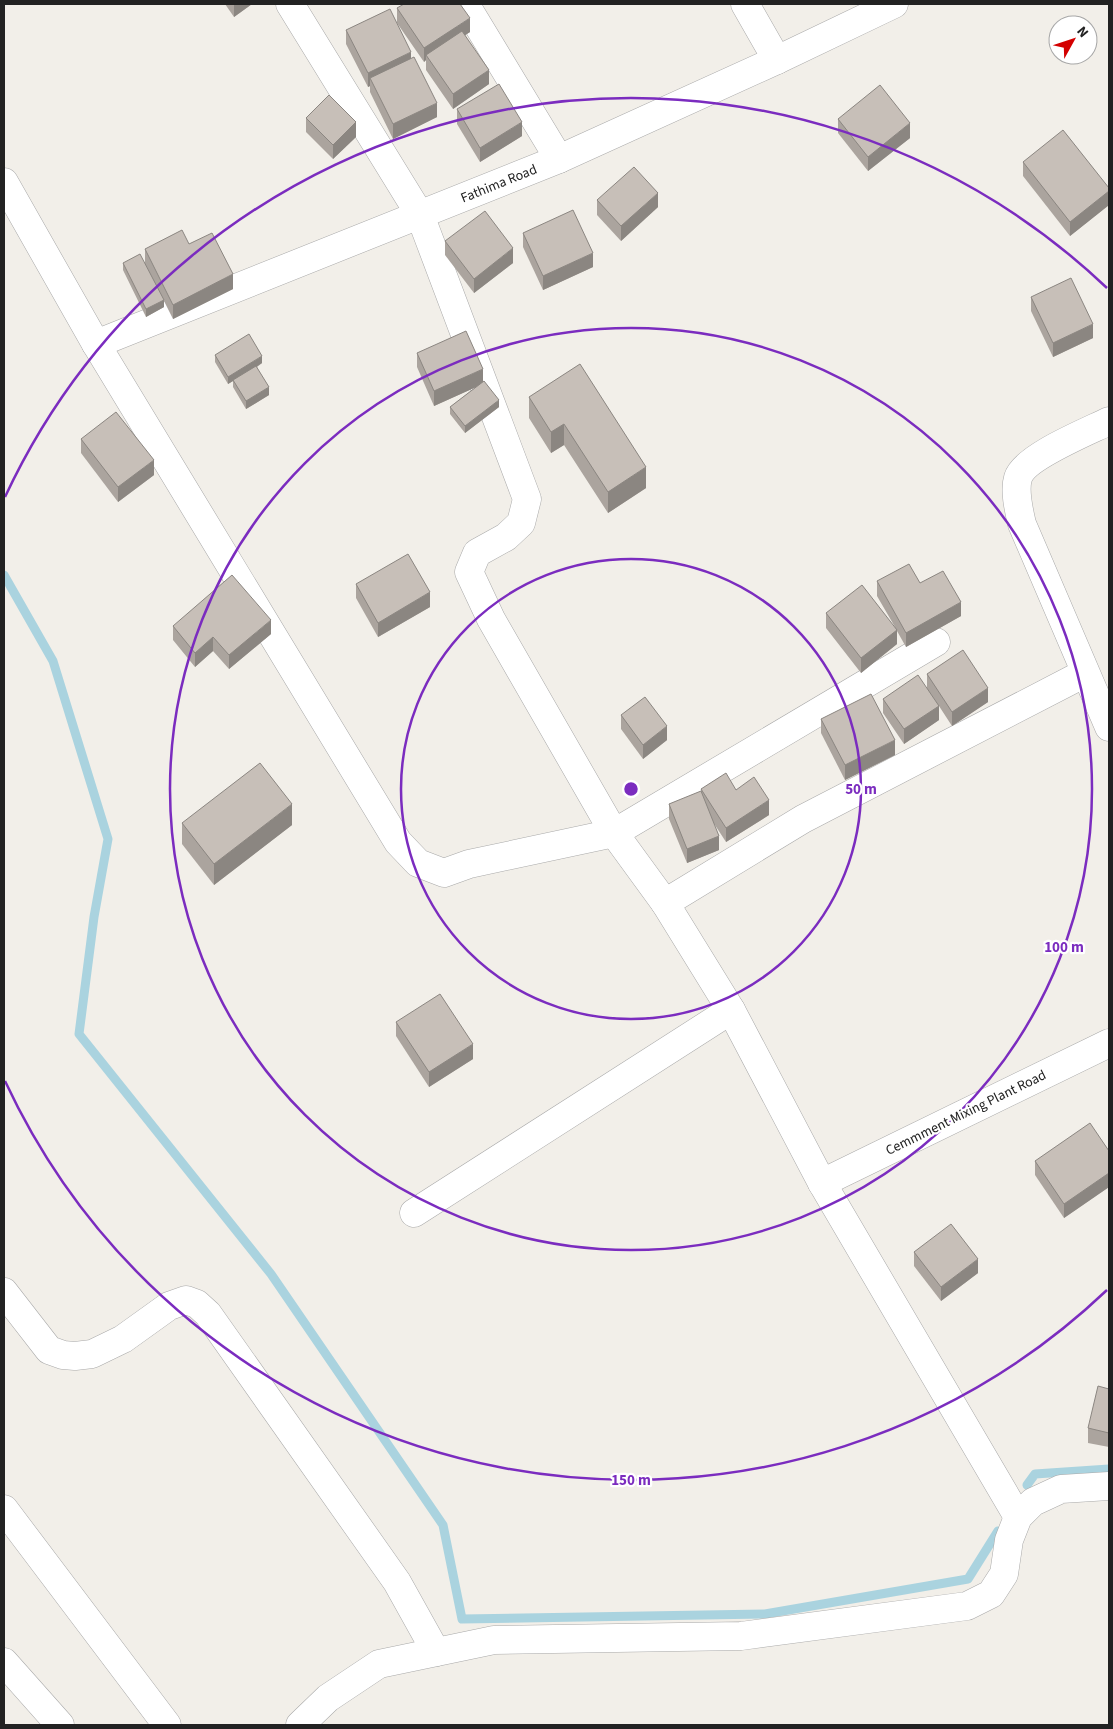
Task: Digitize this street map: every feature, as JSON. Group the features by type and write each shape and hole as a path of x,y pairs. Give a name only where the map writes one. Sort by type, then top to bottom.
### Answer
{"street":[{"path":"290,4 420,216 527,500 521,524 506,537 477,553 469,572 491,619 614,833 665,902 731,1010 822,1183 1018,1517"},
{"path":"746,4 777,60"},
{"name":"Fathima Road","path":"96,344 559,160 894,4"},
{"path":"470,12 559,160"},
{"path":"4,182 96,344 398,842 418,863 444,873 469,864 614,833 936,642"},
{"path":"1109,421 1034,459 1018,477 1017,502 1022,524 1084,673 1109,727"},
{"path":"665,902 803,819 1084,673"},
{"path":"414,1213 731,1010"},
{"name":"Cemmment Mixing Plant Road","path":"822,1183 1109,1043"},
{"path":"4,1292 49,1350 62,1355 75,1356 92,1354 122,1338 169,1306 186,1300 197,1304 208,1314 397,1582 436,1652"},
{"path":"300,1725 328,1698 379,1664 494,1640 741,1636 967,1606 991,1594 1004,1574 1009,1540 1018,1517 1033,1502 1061,1489 1109,1486"},
{"path":"4,1509 167,1725"},
{"path":"4,1662 60,1725"}],"building":[{"path":"404,4 460,4 470,18 424,48 397,8"},
{"path":"390,9 411,52 368,73 346,30"},
{"path":"462,31 489,70 453,94 426,55"},
{"path":"414,57 437,103 393,124 370,78"},
{"path":"499,84 522,122 480,148 457,109"},
{"path":"880,85 910,123 868,157 838,119"},
{"path":"329,95 356,122 333,145 306,118"},
{"path":"1063,130 1109,188 1109,191 1070,222 1023,162"},
{"path":"634,167 658,193 621,226 597,200"},
{"path":"573,210 593,253 543,276 523,233"},
{"path":"485,211 513,248 474,279 445,241"},
{"path":"182,230 189,244 212,233 233,274 173,305 145,249"},
{"path":"140,254 164,300 146,309 123,263"},
{"path":"1071,278 1093,324 1053,343 1031,297"},
{"path":"466,331 483,369 434,391 417,353"},
{"path":"249,334 262,356 228,377 215,355"},
{"path":"580,364 646,467 608,492 564,424 551,432 529,397"},
{"path":"256,366 269,387 246,401 233,380"},
{"path":"484,381 499,400 465,426 450,407"},
{"path":"116,412 154,460 118,487 81,439"},
{"path":"408,554 430,592 378,623 356,584"},
{"path":"909,564 920,583 943,571 961,602 906,633 877,581"},
{"path":"232,575 271,620 229,655 213,637 195,653 173,626"},
{"path":"862,585 897,630 861,658 826,613"},
{"path":"963,650 988,688 952,712 927,674"},
{"path":"918,675 939,706 904,729 883,699"},
{"path":"871,694 895,740 845,765 821,719"},
{"path":"645,697 667,726 643,745 621,715"},
{"path":"260,763 292,804 214,864 182,823"},
{"path":"726,773 736,790 754,777 769,800 726,828 701,789"},
{"path":"701,791 719,836 687,849 669,804"},
{"path":"440,994 473,1044 429,1072 396,1022"},
{"path":"1090,1123 1109,1151 1109,1173 1064,1204 1035,1161"},
{"path":"951,1224 978,1259 941,1287 914,1252"},
{"path":"1098,1386 1109,1389 1109,1433 1088,1428"}],"waterway":[{"path":"4,575 53,661 108,839 94,917 79,1034 271,1274 443,1525 462,1619 765,1614 968,1579 998,1531"},
{"path":"1027,1485 1035,1474 1109,1469"}]}
